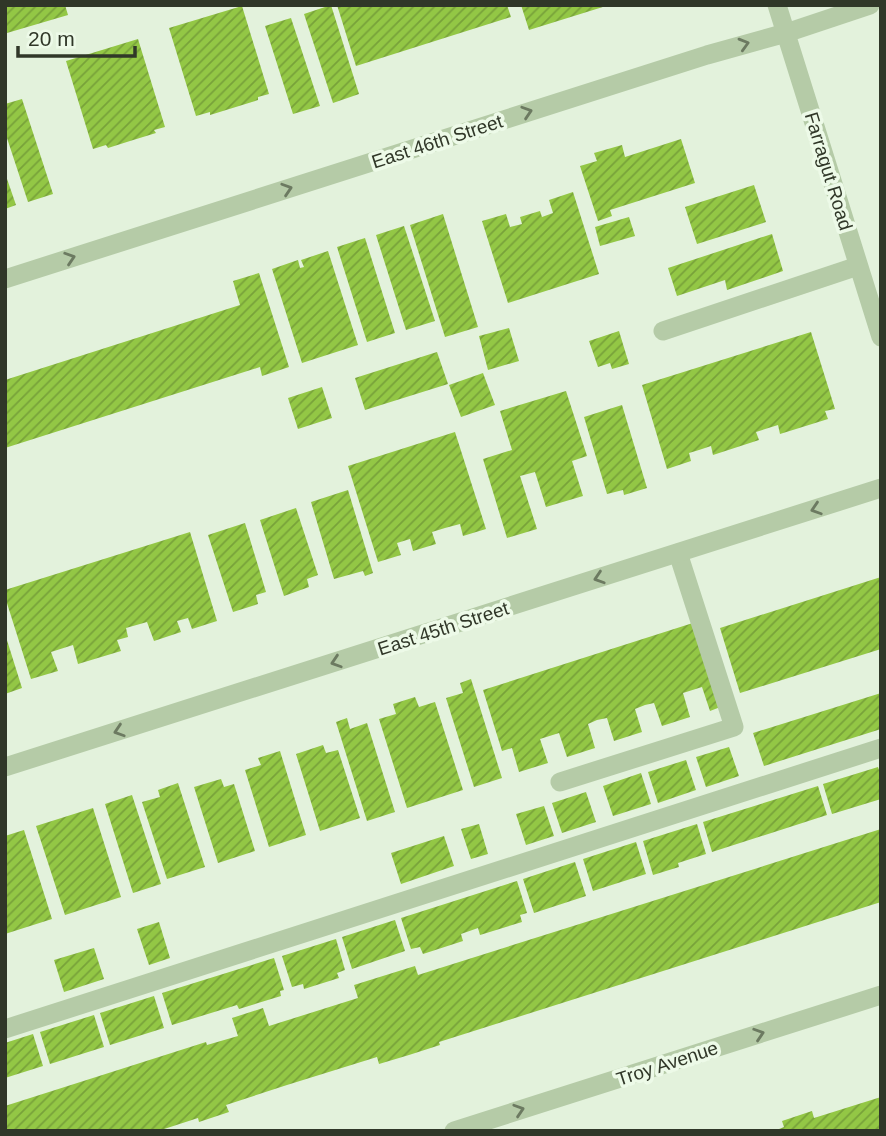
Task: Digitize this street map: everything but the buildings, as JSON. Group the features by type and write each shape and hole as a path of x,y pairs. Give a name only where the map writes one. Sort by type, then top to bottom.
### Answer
{"street":[{"name":"Farragut Road","path":"777,5 881,337"},
{"name":"East 46th Street","path":"5,279 870,5"},
{"path":"663,331 858,266"},
{"name":"East 45th Street","path":"5,767 881,488"},
{"path":"560,782 734,727 678,553"},
{"path":"5,1029 881,748"},
{"name":"Troy Avenue","path":"454,1131 881,995"}]}
